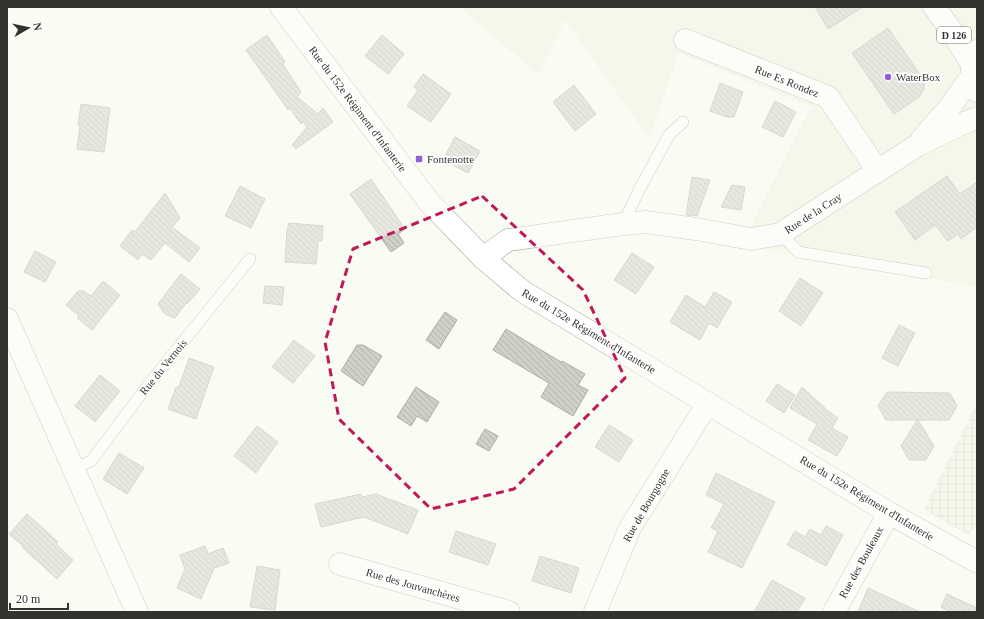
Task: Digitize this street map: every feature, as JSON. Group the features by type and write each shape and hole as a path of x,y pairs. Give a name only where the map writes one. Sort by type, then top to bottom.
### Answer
{"street":[{"name":"Rue du 152e Régiment d'Infanterie","path":"281,7 430,202 483,258 522,291 889,513 977,562"},
{"name":"D 126","path":"934,7 949,27 974,70"},
{"name":"Rue Es Rondez","path":"685,40 828,97 878,171"},
{"name":"Rue de la Cray","path":"918,145 948,108 974,70"},
{"name":"Rue de la Cray","path":"483,258 508,240 646,222 751,239 780,234 918,145 977,118"},
{"path":"7,319 137,612"},
{"name":"Rue de Bourgogne","path":"595,612 630,528 708,403"},
{"name":"Rue des Bouleaux","path":"834,612 889,513"},
{"name":"Rue des Jouvanchères","path":"340,564 509,612"}],"lane":[{"path":"623,224 640,188 669,135 683,122"},
{"path":"780,234 798,252 926,273"},
{"name":"Rue du Vernois","path":"73,469 91,461 148,385 250,259"}],"highlighted area":[{"path":"482,196 583,290 625,378 514,489 431,509 339,419 325,342 353,249"}],"shaded area":[{"path":"459,7 977,7 977,287 741,246 811,107 679,53 649,138 565,20 538,74"},
{"path":"977,403 977,527 975,526 969,535 924,510"}],"building":[{"path":"815,7 863,7 828,29"},
{"path":"888,28 923,79 924,83 924,89 919,97 894,114 852,53"},
{"path":"267,35 285,62 283,64 301,92 297,97 318,114 323,108 333,122 296,149 292,145 307,127 303,121 301,124 289,107 288,110 246,50"},
{"path":"382,35 404,54 388,74 365,56"},
{"path":"423,74 451,94 431,122 407,106 418,90 414,87"},
{"path":"720,83 743,92 734,117 727,117 710,111"},
{"path":"574,85 596,114 575,131 553,102"},
{"path":"775,101 796,112 783,137 762,127"},
{"path":"81,104 110,108 104,152 77,149"},
{"path":"455,137 480,151 468,173 443,160"},
{"path":"947,176 960,194 977,182 977,227 961,239 958,234 948,241 935,225 915,240 895,212"},
{"path":"692,177 710,180 697,216 686,215"},
{"path":"371,179 405,229 398,234 404,243 391,252 350,194"},
{"path":"732,185 745,187 741,210 721,207"},
{"path":"240,186 265,199 251,228 225,216"},
{"path":"165,193 180,218 172,227 200,248 189,262 165,243 151,260 142,254 138,260 120,246 132,230 135,232"},
{"path":"289,223 323,226 322,241 318,240 316,264 285,262 287,230"},
{"path":"35,251 56,262 45,282 24,272"},
{"path":"632,253 654,267 636,294 614,280"},
{"path":"181,274 200,289 187,304 186,303 175,318 165,314 158,304"},
{"path":"800,278 823,293 801,326 779,311"},
{"path":"103,281 120,295 92,330 77,318 79,316 66,305 78,291 84,291 91,296"},
{"path":"265,286 284,287 282,305 263,303"},
{"path":"714,292 732,302 717,328 709,323 700,340 670,322 686,295 705,307"},
{"path":"445,312 457,320 439,349 426,340"},
{"path":"899,325 915,333 898,366 882,358"},
{"path":"506,329 561,362 562,361 585,374 578,385 588,390 573,416 541,397 549,383 493,350"},
{"path":"294,340 315,356 293,383 272,367"},
{"path":"357,345 363,345 382,356 363,386 341,371"},
{"path":"189,358 214,367 196,419 168,409 176,387 179,387"},
{"path":"100,375 120,391 95,422 75,406"},
{"path":"777,384 795,395 784,413 766,401"},
{"path":"416,387 439,402 427,422 417,416 411,426 397,417"},
{"path":"802,387 824,408 838,418 832,428 848,437 837,456 808,440 817,424 790,408"},
{"path":"887,392 950,393 957,406 949,420 918,420 934,446 926,460 909,460 901,446 917,420 886,420 878,406"},
{"path":"609,425 633,440 619,462 595,447"},
{"path":"257,426 278,442 256,473 234,456"},
{"path":"485,429 498,436 489,451 476,444"},
{"path":"119,453 144,468 127,494 103,479"},
{"path":"716,473 775,502 742,568 708,552 718,531 711,528 724,504 706,495"},
{"path":"361,494 362,497 376,494 418,510 408,534 364,517 321,527 315,504"},
{"path":"27,514 58,542 56,544 73,560 57,579 9,534"},
{"path":"826,526 843,535 826,566 787,545 795,531 805,537 810,529 821,535"},
{"path":"456,531 496,544 488,565 449,552"},
{"path":"205,546 208,554 223,548 229,563 214,568 201,599 177,588 185,569 180,555"},
{"path":"540,556 579,568 571,593 532,581"},
{"path":"257,566 280,570 275,610 250,607"},
{"path":"772,580 805,598 797,612 754,612"},
{"path":"868,588 920,612 858,612"},
{"path":"947,594 977,608 977,612 950,612 941,607"}],"place":[{"name":"WaterBox","path":"888,77"},
{"name":"Fontenotte","path":"419,159"}]}
